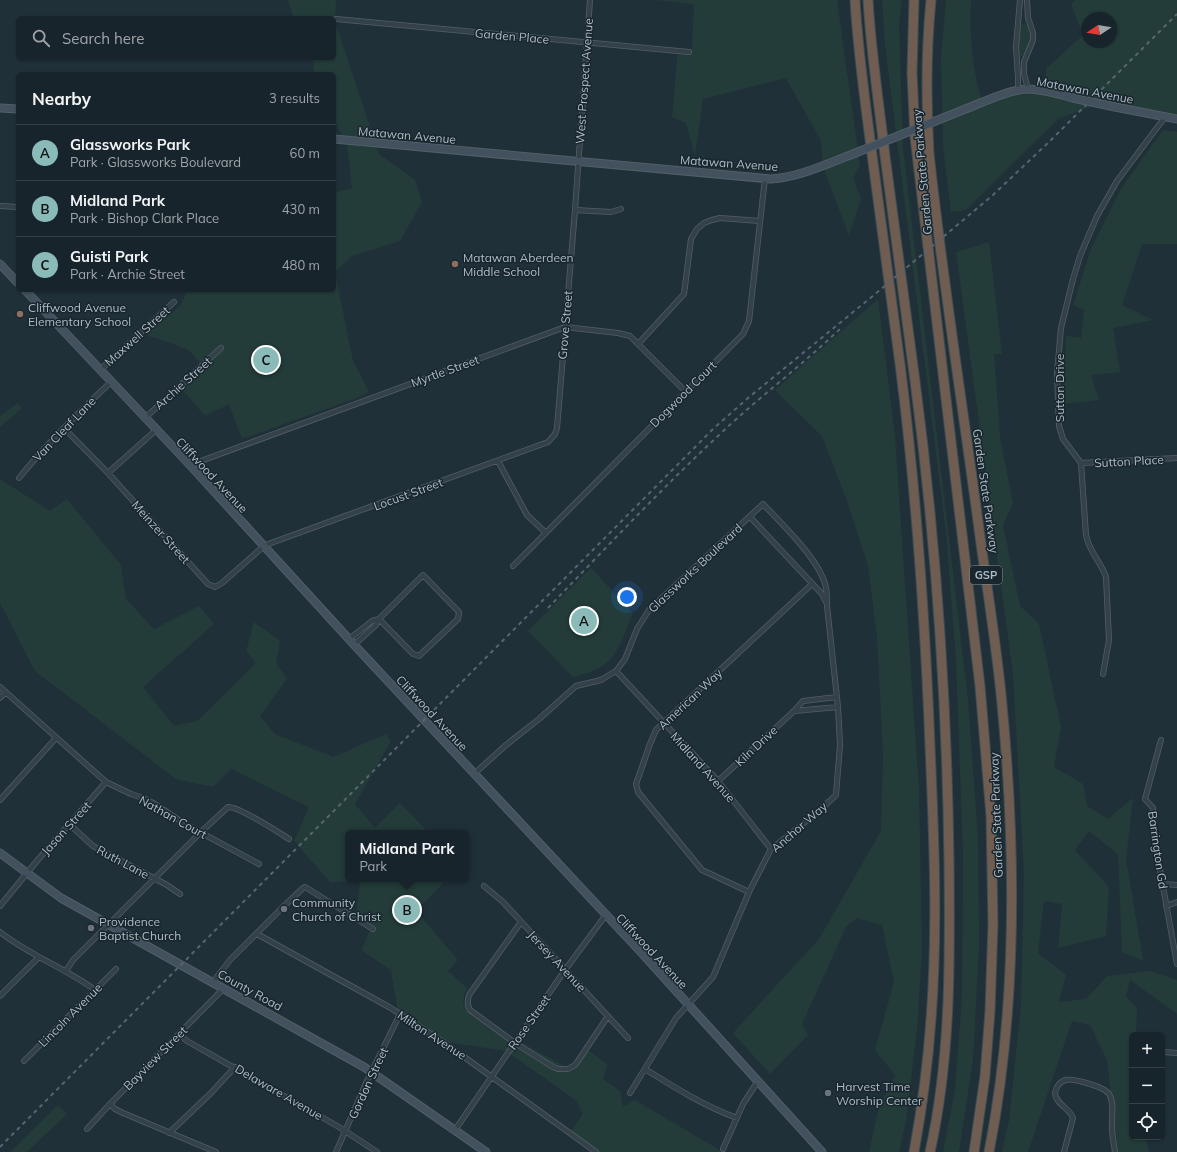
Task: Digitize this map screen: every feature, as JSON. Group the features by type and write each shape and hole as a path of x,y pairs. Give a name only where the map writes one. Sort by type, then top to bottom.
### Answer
{"highway":[{"path":"855,0 860,64 900,367 907,432 928,693 933,825 934,956 928,1057 914,1152"},
{"path":"868,0 876,81 916,385 927,485 937,587 945,715 949,822 948,1006 942,1081 930,1152"},
{"name":"Garden State Parkway","path":"914,0 912,73 915,137 980,686 991,816 993,924 990,1011 985,1076 974,1152"},
{"name":"Garden State Parkway","path":"931,0 927,73 930,160 999,672 1008,780 1011,889 1008,999 1000,1086 989,1152"}],"street":[{"name":"West Prospect Avenue","path":"579,162 590,0"},
{"path":"1018,90 1016,47 1020,0"},
{"path":"1027,0 1028,18 1033,33 1032,45 1024,62 1024,74 1028,89"},
{"path":"1018,20 1028,18"},
{"name":"Garden Place","path":"336,19 689,52"},
{"path":"1016,62 1024,62"},
{"name":"Matawan Avenue","path":"336,139 579,162 780,178 791,177 1018,90 1028,89 1049,92 1177,119"},
{"path":"0,108 16,109"},
{"name":"Sutton Drive","path":"1081,463 1063,439 1059,426 1057,373 1060,335 1067,300 1080,256 1101,210 1127,167 1165,117"},
{"name":"Grove Street","path":"551,439 557,428 579,162"},
{"name":"Dogwood Court","path":"513,566 743,334 749,321 765,178"},
{"path":"0,206 16,207"},
{"path":"575,210 611,212 621,209"},
{"path":"639,343 684,294 691,239 697,229 704,223 720,218 760,221"},
{"path":"0,264 16,281"},
{"name":"Cliffwood Avenue","path":"27,292 190,465 474,774 639,950 822,1152"},
{"name":"Maxwell Street","path":"100,370 174,302"},
{"name":"Myrtle Street","path":"190,465 565,327 630,336 639,343 685,392"},
{"name":"Archie Street","path":"145,418 221,348"},
{"name":"Van Cleaf Lane","path":"19,478 37,455 111,382"},
{"name":"Meinzer Street","path":"64,428 108,473 210,586 215,587 222,584 264,546"},
{"path":"108,473 156,430"},
{"name":"Locust Street","path":"264,546 498,461 545,443 551,439"},
{"name":"Sutton Place","path":"1081,463 1177,458"},
{"path":"498,461 527,515 546,533"},
{"path":"1081,463 1086,540 1090,550 1103,568 1106,577 1109,640 1103,674"},
{"name":"Glassworks Boulevard","path":"474,774 576,686 601,680 616,671 625,659 637,629 649,610 763,504"},
{"name":"Anchor Way","path":"630,1092 673,1022 687,1004 713,977 749,892 771,849 817,813 836,795 840,745 838,707 827,606 827,592 822,576 808,554 763,504"},
{"name":"Anchor Way","path":"750,516 822,594 827,606"},
{"path":"352,642 376,624 379,619 423,575 459,612 458,619 419,656 413,654 379,619"},
{"name":"American Way","path":"749,892 702,870 638,792 636,784 656,730 812,584"},
{"name":"Midland Avenue","path":"616,671 718,781 771,849"},
{"name":"Nathan Court","path":"0,687 106,782 155,804 185,824 259,864"},
{"path":"0,698 6,692"},
{"name":"Kiln Drive","path":"718,781 803,701 837,697"},
{"path":"794,711 838,707"},
{"path":"0,800 56,738"},
{"name":"Barrington Gd","path":"1162,740 1145,799 1153,808 1154,836 1177,964"},
{"name":"Jason Street","path":"0,906 106,782"},
{"path":"66,970 73,960 201,832 230,806 289,838"},
{"name":"Ruth Lane","path":"69,824 93,846 180,894"},
{"name":"County Road","path":"0,852 27,874 61,898 372,1072 486,1152"},
{"path":"1162,884 1177,885"},
{"name":"Jersey Avenue","path":"484,886 503,902 628,1038"},
{"path":"213,982 230,960 305,887 373,929"},
{"path":"1166,906 1177,902"},
{"name":"Rose Street","path":"455,1130 565,970 606,916"},
{"path":"521,922 469,995 467,1001 468,1006 477,1015 515,1043 558,1069 568,1069 575,1065 608,1016"},
{"path":"0,932 15,944 66,970 95,990"},
{"name":"Milton Avenue","path":"257,934 400,1014 442,1041 596,1152"},
{"path":"0,996 39,957"},
{"name":"Lincoln Avenue","path":"24,1061 116,969"},
{"name":"Bayview Street","path":"87,1129 224,988"},
{"name":"Gordon Street","path":"336,1152 400,1014"},
{"name":"Delaware Avenue","path":"179,1034 187,1041 345,1130 377,1152"},
{"path":"1165,1052 1177,1053"},
{"path":"169,1133 210,1094 235,1067"},
{"path":"644,1069 725,1114 737,1118"},
{"path":"1064,1152 1073,1118 1071,1113 1057,1100 1055,1093 1061,1082 1069,1079 1102,1088 1110,1095 1112,1103 1112,1127 1115,1152"},
{"path":"723,1149 749,1094 758,1082"},
{"path":"110,1104 115,1109 123,1113 216,1152"}],"green space":[{"path":"288,0 336,0 335,16 293,16"},
{"path":"655,0 837,0 860,165 853,178 861,199 849,235 823,167 821,141 786,78 703,99 695,156 686,123 672,117 678,50 692,49 694,4"},
{"path":"882,0 902,0 899,24 903,148 968,700 978,837 979,945 973,1060 959,1152 943,1152 955,1090 962,996 963,853 956,660 946,533 885,45"},
{"path":"946,0 971,0 970,24 972,49 975,74 981,98 1021,86 1046,86 1046,69 1081,37 1081,48 1117,48 1117,12 1081,12 1081,30 1071,4 1075,0 1177,0 1177,115 1111,109 1096,105 1058,119 966,210 951,212 943,146 941,57"},
{"path":"1024,23 1030,32 1030,42 1027,51 1020,57 1018,54 1020,27"},
{"path":"336,25 379,154 415,180 422,202 400,241 352,256 336,271 336,192 352,188 347,142 336,124 336,72 313,72 314,62 312,60 336,60"},
{"path":"1163,130 1177,132 1177,244 1142,244 1122,305 1153,320 1113,328 1120,372 1091,375 1099,400 1063,404 1066,336 1081,338 1084,310 1073,305 1091,249 1122,187"},
{"path":"989,242 1002,354 994,354 1000,437 1013,503 1003,525 1020,606 1039,624 1061,727 1054,767 1083,784 1087,806 1108,819 1133,798 1126,859 1143,961 1122,952 1118,854 1089,831 1075,850 1109,887 1106,936 1058,948 1062,904 1044,901 1038,953 1066,975 1059,1002 1086,999 1107,976 1150,971 1177,980 1177,1014 1130,980 1126,996 1137,1008 1136,1032 1129,1032 1129,1140 1146,1140 1149,1152 1118,1152 1107,1060 1090,1025 1072,1021 1028,1152 1002,1152 1009,1120 1021,1006 1024,872 1013,674 956,252"},
{"path":"336,277 353,361 369,392 354,399 242,439 229,404 205,416 181,388 204,368 190,351 146,335 181,305 186,292 336,292"},
{"path":"878,299 895,437 919,790 922,949 917,1030 906,1121 899,1152 869,1152 879,1106 895,1075 875,1050 894,982 882,925 857,918 846,927 802,1024 808,1035 770,1074 733,1033 819,939 881,831 883,755 877,636 868,566 847,501 822,436 775,390"},
{"path":"18,403 22,408 0,427 0,416"},
{"path":"0,479 50,511 67,499 121,565 126,599 154,629 199,606 214,624 143,687 174,726 197,721 256,663 246,651 254,622 280,641 276,663 287,679 260,716 275,734 333,757 386,734 391,741 355,804 375,828 400,803 426,830 345,830 345,882 330,882 294,841 309,807 231,769 213,787 176,779 35,671 0,603"},
{"path":"591,568 633,613 614,656 599,668 573,677 528,631"},
{"path":"360,882 444,882 421,906 419,914 458,960 448,971 468,989 464,994 463,1005 466,1002 502,1031 568,1068 585,1048 607,1064 603,1079 620,1091 623,1107 635,1100 723,1152 596,1152 571,1131 583,1114 577,1101 506,1051 446,1042 398,1012 391,970 361,950 372,926 356,916"},
{"path":"58,1105 67,1114 27,1152 10,1152"}],"railway":[{"path":"0,1147 713,429 748,398 993,195 1048,143 1177,14"},
{"path":"548,608 675,477 734,421 840,329"}],"place":[{"name":"Matawan Aberdeen Middle School","path":"455,264"},
{"name":"Cliffwood Avenue Elementary School","path":"20,314"},
{"name":"Guisti Park","path":"266,360"},
{"name":"Glassworks Park","path":"584,621"},
{"name":"Community Church of Christ","path":"284,909"},
{"name":"Midland Park","path":"407,910"},
{"name":"Providence Baptist Church","path":"91,928"},
{"name":"Harvest Time Worship Center","path":"828,1093"}]}
